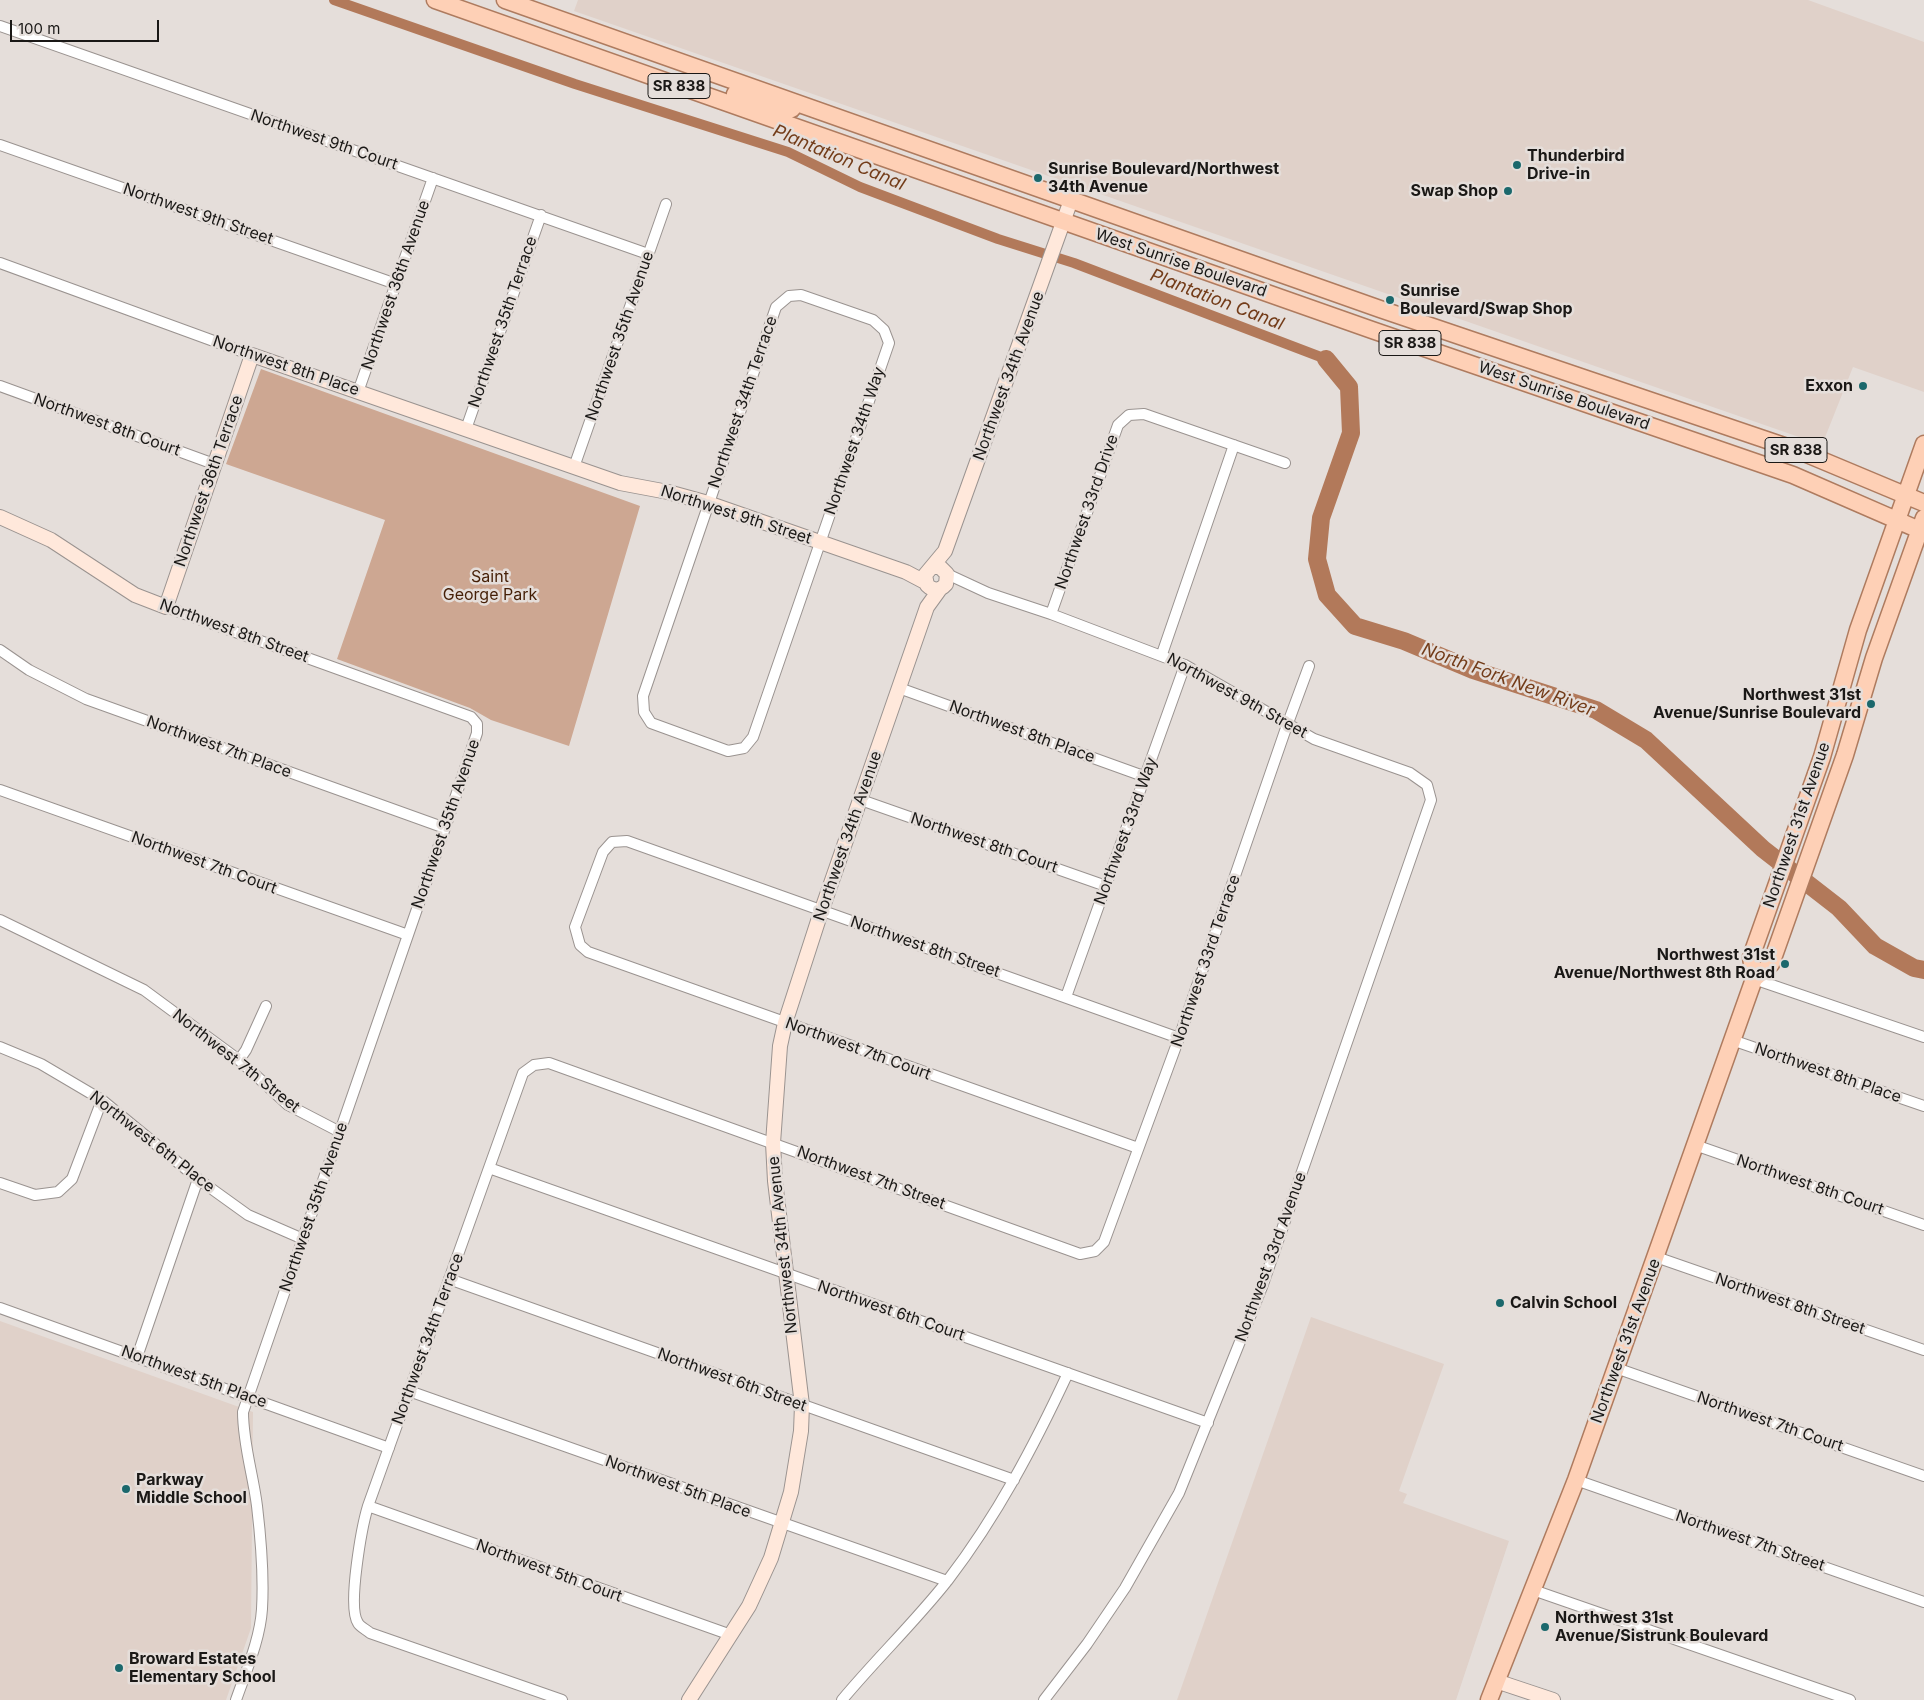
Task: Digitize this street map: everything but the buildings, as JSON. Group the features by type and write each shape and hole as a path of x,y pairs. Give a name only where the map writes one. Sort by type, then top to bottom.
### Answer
{"main road":[{"name":"West Sunrise Boulevard","path":"435,0 1064,222 1793,475 1896,521 1923,527"},
{"name":"West Sunrise Boulevard","path":"505,0 1380,309 1802,452 1924,503"},
{"path":"633,70 649,67 784,110 790,110 801,105"},
{"name":"Northwest 31st Avenue","path":"1490,1700 1576,1480 1754,979 1751,957 1822,756 1858,630 1924,444"},
{"name":"Northwest 31st Avenue","path":"1754,979 1771,964 1832,792 1874,658 1923,527"},
{"path":"1822,756 1823,772 1832,792"}],"street":[{"name":"Northwest 9th Court","path":"0,26 648,254"},
{"name":"Northwest 9th Street","path":"0,145 396,284"},
{"name":"Northwest 36th Avenue","path":"358,392 433,178"},
{"name":"Northwest 34th Avenue","path":"689,1700 731,1635 761,1582 783,1524 796,1466 801,1431 802,1405 785,1274 775,1182 773,1143 780,1046 785,1023 821,910 861,800 945,551 1071,200"},
{"name":"Northwest 35th Avenue","path":"574,467 666,204"},
{"name":"Northwest 35th Terrace","path":"466,429 541,215"},
{"name":"Northwest 8th Place","path":"0,263 252,355 574,467"},
{"name":"Northwest 34th Way","path":"744,748 753,737 888,343 884,330 873,320 801,295 788,296"},
{"name":"Northwest 34th Terrace","path":"744,748 728,751 651,723 644,712 643,696 776,307 788,296"},
{"name":"Northwest 36th Terrace","path":"166,607 252,355"},
{"name":"Northwest 8th Court","path":"0,386 214,464"},
{"name":"Northwest 33rd Drive","path":"1052,614 1118,425 1129,415 1144,414 1234,445"},
{"path":"1162,654 1234,445 1285,463"},
{"name":"Northwest 9th Street","path":"574,467 620,483 668,492 708,503 896,569 988,593 1162,654 1314,739 1410,773 1427,785"},
{"name":"Northwest 8th Street","path":"0,517 52,540 135,595 471,717 477,724"},
{"name":"Northwest 7th Place","path":"0,650 29,670 86,699 445,828"},
{"name":"Northwest 33rd Way","path":"1066,997 1146,777 1184,665"},
{"name":"Northwest 33rd Terrace","path":"1095,1251 1104,1242 1179,1038 1309,666"},
{"name":"Northwest 8th Place","path":"899,688 1146,777"},
{"name":"Northwest 35th Avenue","path":"236,1700 254,1648 262,1610 258,1523 243,1434 243,1412 445,828 477,733 477,724"},
{"name":"Northwest 33rd Avenue","path":"1044,1700 1087,1644 1125,1588 1179,1493 1208,1424 1262,1287 1430,800 1427,785"},
{"name":"Northwest 7th Court","path":"0,790 408,935"},
{"name":"Northwest 8th Court","path":"861,800 1106,886"},
{"name":"Northwest 8th Street","path":"580,945 575,927 603,852 612,842 627,842 1179,1038"},
{"name":"Northwest 7th Street","path":"0,920 144,990 239,1060 288,1105 340,1132"},
{"name":"Northwest 7th Court","path":"580,945 588,952 1138,1148"},
{"path":"1754,979 1924,1038"},
{"path":"239,1060 246,1050 266,1006"},
{"name":"Northwest 8th Place","path":"1732,1040 1924,1106"},
{"name":"Northwest 6th Place","path":"0,1047 41,1064 102,1100 198,1179 248,1215 303,1239"},
{"name":"Northwest 7th Street","path":"534,1065 549,1063 1080,1254 1095,1251"},
{"name":"Northwest 34th Terrace","path":"534,1065 523,1073 368,1506 362,1526 353,1606 358,1623 370,1633 562,1700"},
{"path":"0,1183 35,1195 58,1192 72,1179 102,1100"},
{"name":"Northwest 8th Court","path":"1695,1145 1924,1225"},
{"name":"Northwest 6th Court","path":"489,1168 1208,1424"},
{"path":"137,1357 198,1179"},
{"name":"Northwest 8th Street","path":"1656,1257 1924,1350"},
{"name":"Northwest 6th Street","path":"449,1279 1014,1480"},
{"name":"Northwest 5th Place","path":"0,1308 388,1448"},
{"name":"Northwest 7th Court","path":"1616,1368 1924,1476"},
{"path":"842,1700 947,1581 984,1531 1042,1428 1068,1373"},
{"name":"Northwest 5th Place","path":"408,1391 947,1581"},
{"name":"Northwest 7th Street","path":"1576,1480 1924,1602"},
{"name":"Northwest 5th Court","path":"368,1506 731,1635"},
{"path":"1533,1590 1850,1700"},
{"path":"1496,1681 1553,1700"}],"shaded area":[{"name":"Swap Shop","path":"578,0 1808,0 1924,42 1924,392 1853,367 1822,445 574,11"},
{"path":"1311,1317 1444,1364 1399,1491 1407,1494 1403,1503 1509,1541 1456,1700 1177,1700"},
{"name":"Parkway Middle School","path":"0,1321 253,1412 251,1628 226,1700 0,1700"}],"green space":[{"name":"Saint George Park","path":"261,369 640,506 569,746 491,720 470,708 337,659 385,520 226,464"}],"waterway":[{"name":"Plantation Canal","path":"334,0 575,84 788,152 860,187 998,239 1074,263 1326,359"},
{"name":"North Fork New River","path":"1326,359 1349,387 1351,433 1321,518 1317,559 1327,595 1355,626 1404,641 1473,670 1596,710 1646,740 1763,849 1839,908 1875,946 1914,968 1924,970"}],"place":[{"name":"Thunderbird Drive-in","path":"1517,165"},
{"name":"Sunrise Boulevard/Northwest 34th Avenue","path":"1038,178"},
{"name":"Swap Shop","path":"1508,191"},
{"name":"Sunrise Boulevard/Swap Shop","path":"1390,300"},
{"name":"Exxon","path":"1863,386"},
{"name":"Northwest 31st Avenue/Sunrise Boulevard","path":"1871,704"},
{"name":"Northwest 31st Avenue/Northwest 8th Road","path":"1785,964"},
{"name":"Calvin School","path":"1500,1303"},
{"name":"Parkway Middle School","path":"126,1489"},
{"name":"Northwest 31st Avenue/Sistrunk Boulevard","path":"1545,1627"},
{"name":"Broward Estates Elementary School","path":"119,1668"}]}
